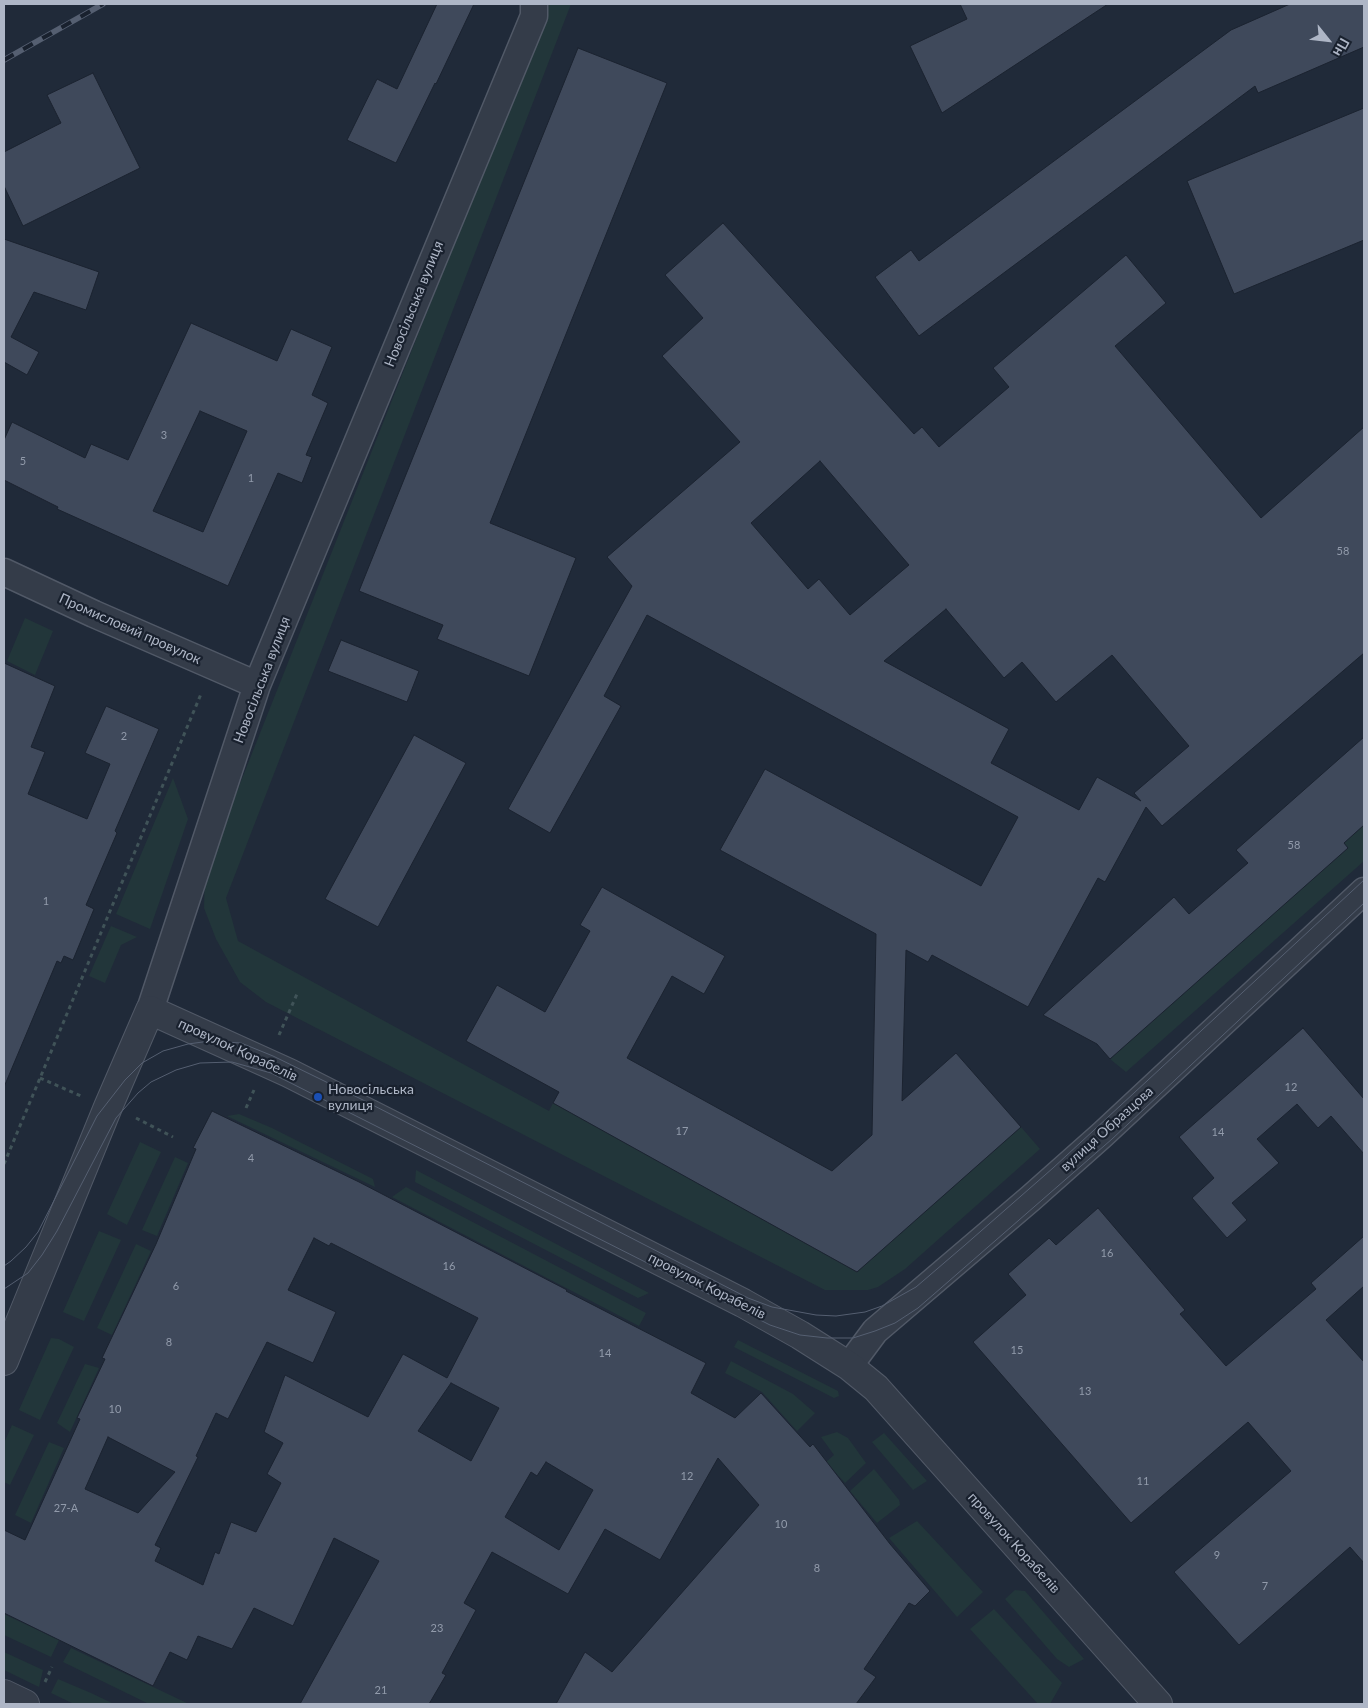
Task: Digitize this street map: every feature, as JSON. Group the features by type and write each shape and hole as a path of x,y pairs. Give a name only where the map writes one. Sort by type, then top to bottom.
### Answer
{"street":[{"name":"Новосільська вулиця","path":"4,1361 10,1327 150,1010 258,685 534,16 534,4"},
{"name":"Промисловий провулок","path":"4,572 94,614 258,685"},
{"name":"вулиця Образцова","path":"849,1366 875,1332 890,1318 1102,1136 1362,896"},
{"name":"провулок Корабелів","path":"150,1010 289,1073 743,1303 800,1335 849,1366 876,1388 1158,1704"},
{"path":"4,1694 25,1704"}],"path":[{"path":"4,1164 214,666"}],"green space":[{"path":"549,4 571,4 226,898 238,941 549,1111 553,1103 857,1272 1021,1127 1040,1149 905,1269 878,1287 868,1290 825,1290 266,1002 240,982 216,939 204,908 205,872"},
{"path":"25,618 53,631 35,675 7,661"},
{"path":"173,778 188,819 150,929 116,914"},
{"path":"1364,825 1364,861 1126,1072 1110,1059 1348,848 1344,843"},
{"path":"111,926 137,937 121,945 105,983 89,976"},
{"path":"239,1114 272,1128 373,1179 375,1187 227,1116"},
{"path":"140,1142 161,1152 127,1225 107,1214"},
{"path":"175,1157 188,1163 157,1236 142,1230"},
{"path":"416,1170 649,1293 638,1298 415,1182"},
{"path":"406,1187 646,1313 639,1326 392,1197"},
{"path":"99,1231 121,1240 84,1321 63,1312"},
{"path":"136,1244 151,1251 112,1335 97,1328"},
{"path":"51,1338 59,1339 74,1347 40,1420 19,1410"},
{"path":"738,1340 838,1391 839,1396 834,1398 734,1347"},
{"path":"731,1361 793,1394 815,1413 797,1431 762,1392 725,1373"},
{"path":"85,1364 99,1368 70,1432 57,1423"},
{"path":"12,1425 34,1435 10,1485 4,1482 4,1443"},
{"path":"837,1432 848,1438 866,1463 845,1483 826,1462 834,1455 821,1437"},
{"path":"884,1433 927,1481 913,1490 872,1442"},
{"path":"49,1442 64,1448 31,1523 15,1515"},
{"path":"874,1469 899,1500 900,1505 877,1523 850,1491"},
{"path":"917,1521 983,1592 957,1617 889,1538"},
{"path":"1015,1590 1025,1591 1084,1659 1069,1667 1057,1659 1005,1599"},
{"path":"994,1609 1062,1683 1050,1704 1038,1704 970,1629"},
{"path":"4,1614 59,1640 51,1657 4,1635"},
{"path":"71,1648 189,1704 149,1704 63,1662"},
{"path":"4,1652 43,1670 39,1687 4,1670"},
{"path":"58,1679 114,1704 74,1704 51,1693"}],"building":[{"path":"437,4 474,4 396,163 347,140 377,79 397,89"},
{"path":"960,4 1108,4 942,113 910,46 967,19"},
{"path":"1290,4 1364,4 1364,47 1258,93 1255,86 919,336 875,277 911,250 919,261 1231,30"},
{"path":"578,48 667,83 490,523 576,558 529,676 437,639 443,625 359,591"},
{"path":"93,73 140,168 23,226 4,186 4,152 61,123 47,95"},
{"path":"1364,108 1364,240 1234,294 1187,181"},
{"path":"723,223 914,434 922,427 939,447 1009,387 993,368 1126,255 1166,303 1115,346 1261,518 1364,427 1364,653 1162,826 1146,807 1105,882 1098,878 1028,1007 932,955 928,962 906,950 902,1101 956,1053 1021,1127 857,1272 553,1103 559,1092 466,1041 497,985 545,1012 590,931 580,925 602,887 725,956 704,994 672,976 627,1058 832,1171 872,1135 876,934 720,850 765,769 981,886 1018,817 647,615 604,696 621,706 550,833 508,809 632,586 607,557 740,442 662,356 703,318 665,275","holes":["820,461 909,565 850,615 819,579 808,589 751,523","946,609 1004,678 1022,662 1056,702 1112,655 1189,746 1134,793 1141,801 1097,777 1079,810 991,763 1009,729 884,661"]},
{"path":"4,239 99,272 86,310 34,292 11,337 39,352 27,375 4,362"},
{"path":"191,323 277,361 291,329 332,347 312,395 328,403 306,455 312,457 302,483 278,473 228,586 57,509 58,507 4,480 4,440 12,422 85,458 91,444 128,460","holes":["200,411 247,431 203,532 153,511"]},
{"path":"341,640 419,671 407,702 328,671"},
{"path":"4,663 55,686 31,747 45,752 28,794 87,819 110,764 85,753 106,706 159,729 115,831 117,833 86,905 94,909 73,960 64,956 61,963 57,961 4,1087"},
{"path":"414,735 466,763 378,927 325,899"},
{"path":"1364,737 1364,825 1344,843 1348,848 1110,1059 1097,1044 1043,1015 1174,897 1189,914 1248,863 1236,850"},
{"path":"1303,1028 1364,1099 1364,1154 1331,1116 1318,1128 1297,1104 1257,1139 1279,1163 1232,1203 1247,1220 1227,1238 1192,1198 1214,1178 1179,1137"},
{"path":"212,1111 359,1182 706,1363 691,1393 735,1418 761,1393 810,1447 813,1444 890,1544 930,1591 915,1606 909,1603 864,1669 876,1677 856,1704 556,1704 585,1652 612,1672 759,1505 718,1458 660,1560 605,1529 568,1594 492,1552 464,1603 476,1610 442,1673 446,1675 429,1704 300,1704 379,1561 334,1538 293,1626 254,1608 232,1649 198,1636 187,1660 170,1652 153,1686 4,1613 4,1530 25,1540 80,1419 77,1418 105,1359 102,1358 156,1244 196,1149 193,1148","holes":["314,1238 329,1246 331,1243 478,1318 447,1378 403,1354 368,1417 285,1375 264,1432 283,1443 267,1474 281,1483 256,1532 231,1522 219,1554 215,1552 203,1585 155,1561 161,1548 155,1545 198,1457 196,1456 216,1413 228,1419 267,1342 313,1363 336,1312 288,1290","451,1383 499,1408 471,1461 418,1431","108,1437 175,1472 138,1513 85,1489","546,1462 593,1490 559,1550 505,1517 531,1472 537,1476"]},
{"path":"1098,1208 1185,1310 1180,1314 1226,1366 1316,1289 1311,1283 1364,1236 1364,1286 1326,1320 1364,1362 1364,1563 1350,1547 1239,1645 1174,1572 1291,1471 1248,1422 1131,1523 973,1342 1026,1295 1008,1274 1049,1238 1056,1245"}],"tram line":[{"path":"4,1266 26,1247 38,1232 97,1116 125,1080 142,1063 163,1051 188,1044 210,1041 241,1043 273,1056 361,1099 748,1298 772,1307 816,1315 836,1316 865,1312 882,1306 916,1287 965,1245 1053,1168 1364,880"},
{"path":"4,1289 28,1273 42,1255 57,1231 116,1118 138,1093 151,1082 176,1070 200,1063 232,1062 271,1073 770,1325 800,1335 853,1338 895,1323 918,1308 1112,1139 1364,903"}],"railway":[{"path":"4,60 103,4"}],"place":[{"name":"Новосільська вулиця","path":"318,1097"}]}
